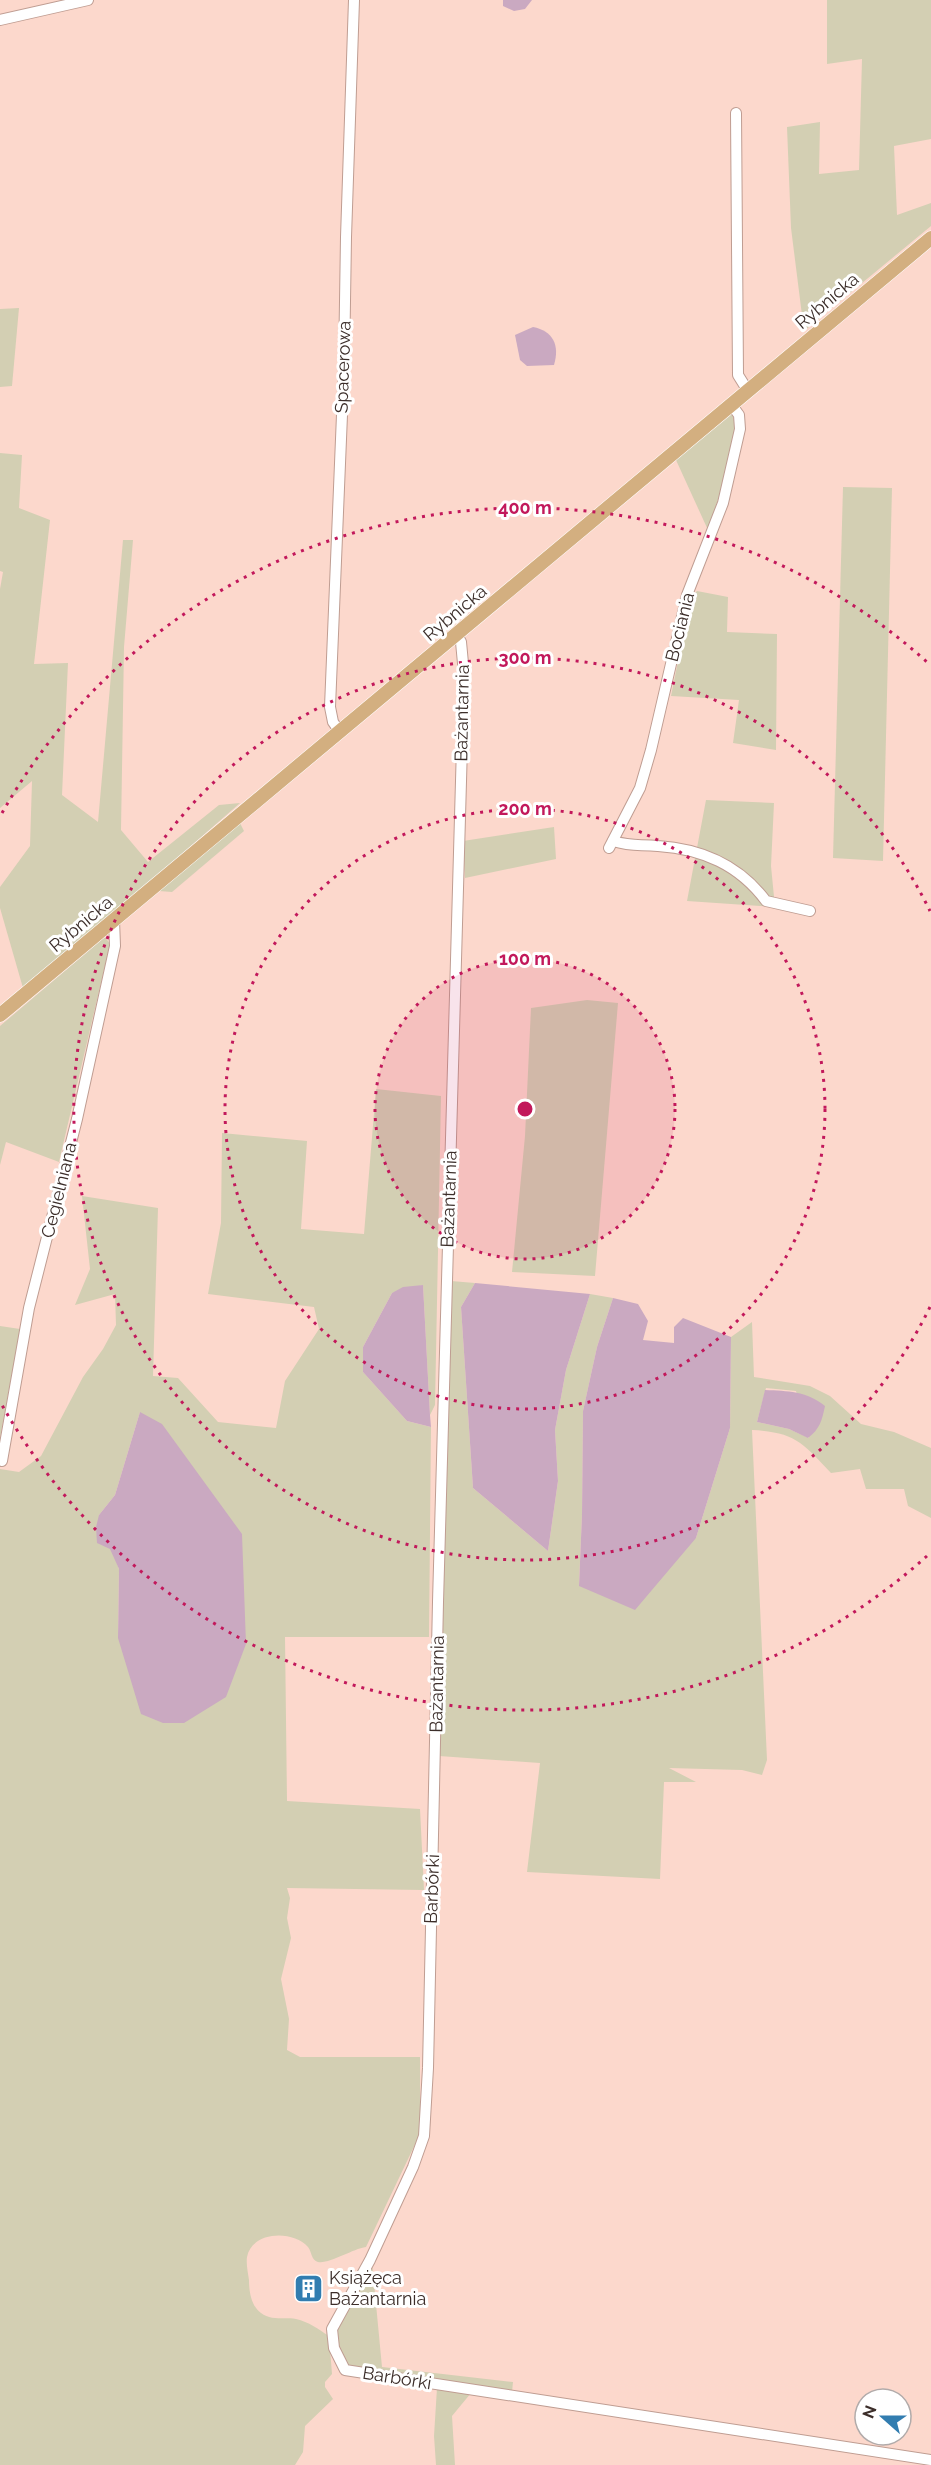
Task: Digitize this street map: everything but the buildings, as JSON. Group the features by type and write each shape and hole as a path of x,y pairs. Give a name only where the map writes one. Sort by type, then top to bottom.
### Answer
{"main road":[{"name":"Rybnicka","path":"0,1015 931,238"}],"street":[{"path":"0,20 88,0"},
{"name":"Spacerowa","path":"340,732 333,722 330,707 344,366 354,0"},
{"path":"736,113 738,375 748,390"},
{"name":"Bociania","path":"732,404 739,415 740,429 723,503 687,595 640,788 611,845 631,847 657,845 688,850 733,867 755,887 766,901 810,911"},
{"name":"Bażantarnia","path":"436,1763 438,1602 464,674 461,642 458,635"},
{"name":"Cegielniana","path":"2,1461 29,1308 77,1119 115,946 114,920"},
{"name":"Barbórki","path":"436,1763 428,2068 424,2136 413,2167 370,2260 332,2329 334,2348 345,2370 931,2460"}],"shaded area":[{"path":"503,0 532,0 525,9 514,11 503,6"},
{"path":"827,0 931,0 931,139 894,146 897,215 931,203 931,226 804,331 791,228 787,127 820,122 819,174 859,170 862,59 827,64"},
{"path":"19,308 12,386 0,387 0,309"},
{"path":"533,327 546,332 553,340 556,351 554,365 527,366 520,360 515,335"},
{"path":"732,414 734,437 731,453 708,530 676,460"},
{"path":"0,453 22,455 19,508 50,520 34,664 68,663 62,795 98,822 123,540 133,540 124,647 121,830 148,862 219,805 240,803 112,915 23,988 0,908 0,887 30,846 32,781 0,808 0,589 3,572 0,571"},
{"path":"843,487 892,488 883,861 833,858"},
{"path":"697,591 728,597 727,632 777,634 776,750 733,743 739,700 671,696 691,597"},
{"path":"706,800 774,803 771,866 775,907 687,901"},
{"path":"240,823 244,831 172,892 159,891"},
{"path":"554,827 556,859 465,878 463,841"},
{"path":"105,937 110,944 59,1162 6,1142 0,1165 0,1026"},
{"path":"587,1000 618,1003 595,1276 512,1272 525,1136 531,1008"},
{"path":"376,1089 441,1096 435,1405 430,1415 423,1285 392,1293 363,1347 363,1372 407,1421 431,1427 429,1637 285,1637 287,1801 420,1809 424,1890 287,1888 290,1898 287,1918 291,1938 281,1979 289,2019 287,2050 300,2057 420,2057 420,2134 366,2247 323,2262 316,2261 308,2247 301,2241 283,2236 265,2238 250,2248 247,2266 250,2293 258,2310 269,2317 301,2320 329,2336 332,2374 325,2382 325,2387 333,2399 305,2426 303,2452 295,2465 0,2465 0,1469 19,1472 41,1456 83,1377 103,1349 116,1325 115,1294 75,1305 90,1269 82,1196 158,1208 153,1376 178,1378 218,1422 276,1428 285,1381 319,1329 314,1307 208,1294 221,1223 222,1133 307,1141 301,1229 364,1234","holes":["140,1412 118,1638 119,1569 99,1515 115,1495"]},
{"path":"451,1281 475,1283 461,1307 473,1488 548,1551 558,1481 555,1430 566,1370 590,1294 613,1298 597,1347 583,1411 579,1585 696,1538 730,1428 731,1337 752,1322 754,1377 810,1386 830,1396 861,1424 894,1432 931,1448 931,1518 908,1506 904,1489 866,1489 860,1469 831,1473 797,1441 779,1433 752,1430 767,1760 762,1775 742,1770 669,1768 696,1782 664,1782 660,1879 527,1872 540,1763 439,1756","holes":["766,1388 796,1391 809,1438 789,1429 757,1422"]},
{"path":"475,1283 590,1294 566,1370 555,1430 558,1481 548,1551 473,1488 461,1307"},
{"path":"423,1285 431,1427 407,1421 363,1372 363,1347 392,1293 403,1287"},
{"path":"613,1298 638,1304 648,1321 643,1340 674,1343 674,1327 683,1318 731,1337 730,1428 696,1538 635,1610 579,1586 583,1411 597,1347"},
{"path":"0,1326 20,1329 0,1438"},
{"path":"765,1390 804,1395 825,1406 818,1428 808,1438 789,1429 757,1422"},
{"path":"140,1412 162,1424 242,1534 246,1644 226,1697 184,1723 163,1723 141,1714 118,1638 119,1569 110,1549 97,1543 96,1527 99,1515 115,1495"},
{"path":"372,2262 382,2367 513,2382 512,2392 348,2366 338,2347 337,2327"},
{"path":"437,2388 471,2393 452,2416 455,2465 436,2465 434,2436"}],"place":[{"name":"Książęca Bażantarnia","path":"308,2288"}]}
